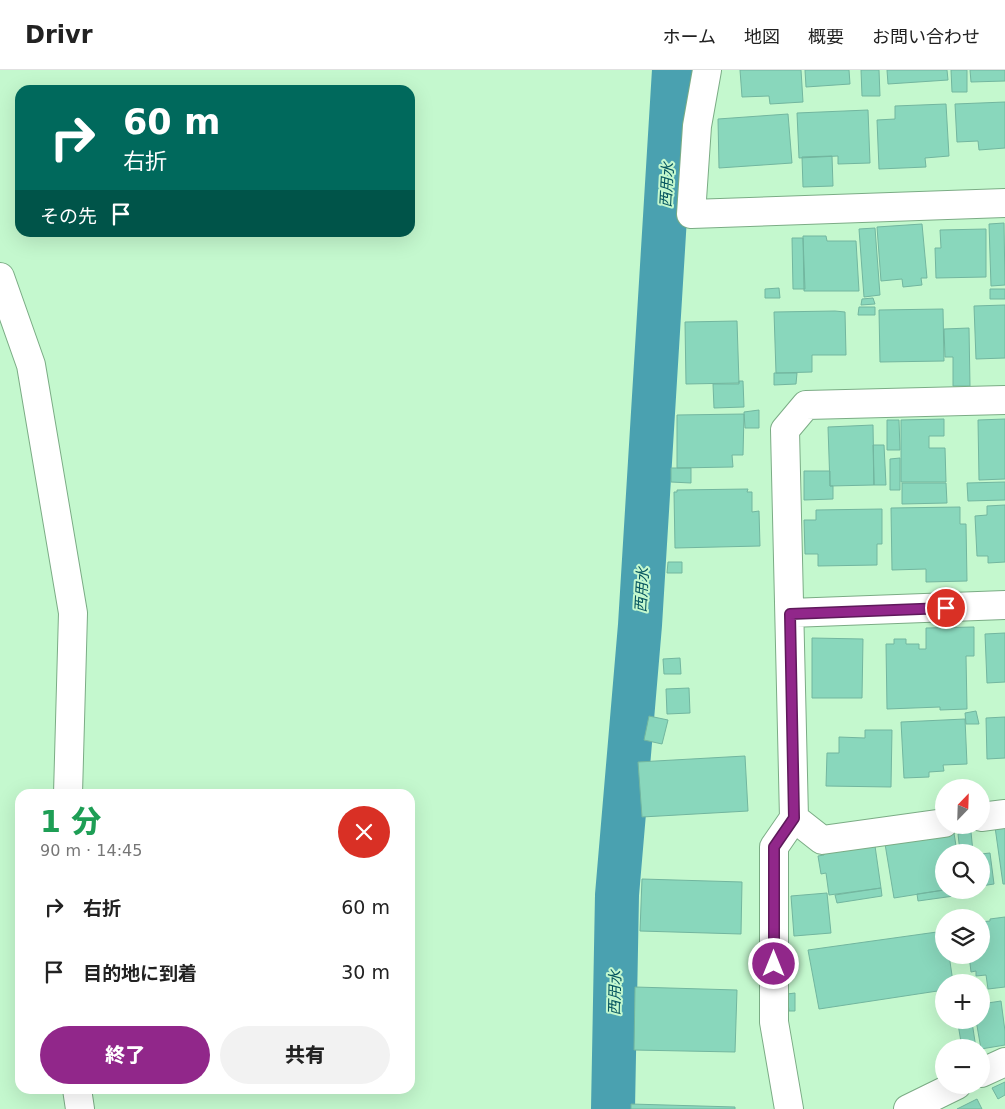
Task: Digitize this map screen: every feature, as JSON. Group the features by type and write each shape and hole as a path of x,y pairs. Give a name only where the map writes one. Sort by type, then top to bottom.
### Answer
{"street":[{"path":"707,70 697,126 691,214 1005,202"},
{"path":"0,277 31,365 73,613 68,789"},
{"path":"789,1109 774,1022 774,847 794,818 785,430 806,405 1005,400"},
{"path":"790,614 1005,605"},
{"path":"990,816 1005,814"},
{"path":"794,818 822,840 935,824"},
{"path":"990,1069 1005,1062"},
{"path":"77,1094 80,1109"},
{"path":"908,1109 939,1094"}],"building":[{"path":"740,70 801,70 803,102 770,104 769,96 742,97"},
{"path":"805,70 849,70 850,84 806,87"},
{"path":"861,70 879,70 880,96 862,96"},
{"path":"887,70 947,70 948,80 888,84"},
{"path":"951,70 967,70 967,92 952,92"},
{"path":"970,70 1005,70 1005,81 971,82"},
{"path":"1005,102 1005,148 979,150 978,141 957,142 955,104"},
{"path":"946,104 949,156 925,158 926,167 879,169 877,120 895,119 895,106"},
{"path":"868,110 870,163 838,164 838,156 799,158 797,113"},
{"path":"788,114 792,163 719,168 718,119"},
{"path":"832,156 833,186 803,187 802,157"},
{"path":"1004,223 1005,285 991,286 989,224"},
{"path":"922,224 927,278 921,278 922,285 903,287 902,279 881,281 877,227"},
{"path":"875,228 880,295 864,297 859,229"},
{"path":"986,229 986,277 936,278 935,248 941,248 940,230"},
{"path":"803,236 826,236 827,241 856,241 859,291 804,291"},
{"path":"792,238 803,238 805,289 793,289"},
{"path":"779,288 780,298 765,298 765,289"},
{"path":"990,289 1005,289 1005,299 990,299"},
{"path":"873,298 875,304 861,305 862,299"},
{"path":"1005,305 1005,358 976,359 974,306"},
{"path":"859,307 875,307 875,315 858,315"},
{"path":"943,309 944,361 880,362 879,310"},
{"path":"774,312 845,312 846,355 812,355 812,372 776,373"},
{"path":"737,321 739,383 686,384 685,322"},
{"path":"969,328 970,386 953,386 953,357 945,357 944,329"},
{"path":"774,373 797,373 796,384 774,385"},
{"path":"739,381 743,381 744,407 714,408 713,384 739,384"},
{"path":"759,410 759,428 745,428 744,412"},
{"path":"744,414 743,455 732,455 733,467 677,468 677,415"},
{"path":"944,419 944,436 929,436 929,448 945,448 946,482 901,482 901,420"},
{"path":"1005,419 1005,479 979,480 978,420"},
{"path":"887,420 899,420 900,450 887,450"},
{"path":"873,425 874,485 830,486 828,427"},
{"path":"873,445 884,445 886,485 874,485"},
{"path":"900,458 900,490 890,490 890,459"},
{"path":"671,468 691,468 691,483 671,482"},
{"path":"804,471 830,471 830,486 833,486 833,499 804,500"},
{"path":"1005,482 1005,500 968,501 967,483"},
{"path":"902,483 946,483 947,503 902,504"},
{"path":"748,489 747,492 752,492 752,512 759,511 760,546 675,548 674,492 677,492 677,490"},
{"path":"1005,505 1005,562 988,563 988,556 977,556 975,516 987,515 987,506"},
{"path":"960,507 960,524 966,524 967,581 926,582 926,569 892,570 891,508"},
{"path":"882,509 882,544 877,544 877,565 818,566 818,554 805,554 804,520 816,520 816,510"},
{"path":"668,562 682,562 682,573 667,573"},
{"path":"974,627 974,656 966,656 967,709 940,710 940,707 887,709 886,644 894,644 894,639 906,639 906,644 919,644 919,649 926,649 926,628"},
{"path":"1005,633 1005,682 987,683 985,634"},
{"path":"812,638 863,639 862,698 812,698"},
{"path":"680,658 681,674 664,674 663,659"},
{"path":"689,688 690,713 667,714 666,689"},
{"path":"976,711 979,724 966,724 965,713"},
{"path":"649,716 668,720 662,744 644,740"},
{"path":"1005,717 1005,758 987,759 986,718"},
{"path":"965,719 967,764 943,765 944,771 929,772 929,777 904,778 901,722"},
{"path":"865,730 892,730 891,787 826,786 827,753 839,753 839,737 865,738"},
{"path":"745,756 748,811 642,817 638,762"},
{"path":"1005,825 1005,884 1003,884 995,827"},
{"path":"954,834 956,844 935,844 935,891 894,898 885,844"},
{"path":"958,834 971,834 972,844 959,844"},
{"path":"875,846 881,888 829,895 826,873 821,874 818,856 824,855 824,852"},
{"path":"990,853 994,884 990,885"},
{"path":"642,879 742,882 741,934 640,931"},
{"path":"881,888 882,896 837,903 835,895"},
{"path":"935,891 935,899 918,901 917,894"},
{"path":"827,893 831,933 794,936 791,896"},
{"path":"1005,917 1005,987 990,989 990,974 976,974 976,971 971,972 970,964 990,964 990,919"},
{"path":"935,932 935,964 950,964 952,974 935,974 935,991 819,1009 808,950"},
{"path":"635,987 737,990 735,1052 634,1050"},
{"path":"795,993 795,1011 789,1011 787,994"},
{"path":"1001,1001 1005,1045 990,1048 990,1039 979,1039 978,1029 990,1029 990,1003"},
{"path":"959,1029 973,1029 975,1039 960,1039"},
{"path":"1005,1082 1005,1095 998,1099 992,1088"},
{"path":"977,1099 982,1109 957,1109"},
{"path":"631,1104 735,1107 735,1109 631,1109"}],"waterway":[{"name":"西用水","path":"613,1109 617,895 640,625 674,70"}],"route":[{"path":"774,964 774,847 794,818 790,614 946,608"}]}
